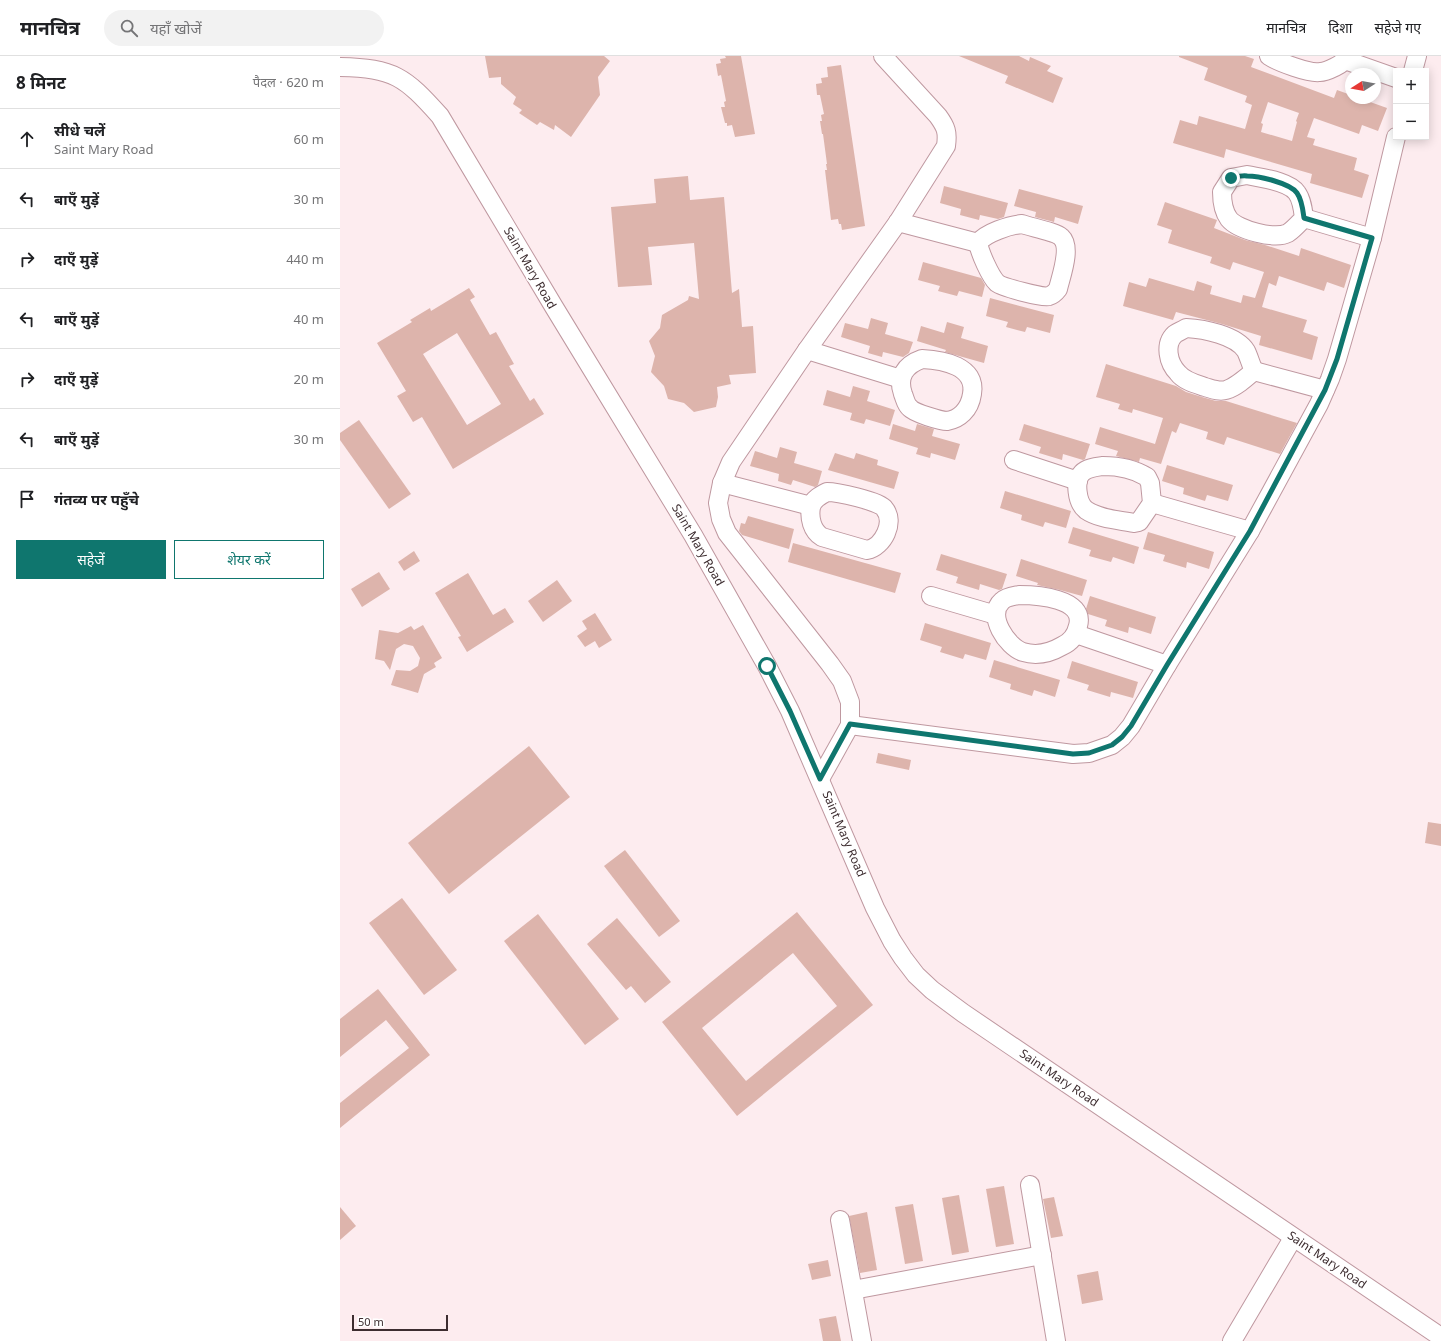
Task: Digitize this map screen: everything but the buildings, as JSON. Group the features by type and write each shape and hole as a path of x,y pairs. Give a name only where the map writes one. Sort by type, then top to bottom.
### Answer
{"street":[{"path":"820,779 850,724 850,702 842,681 830,664 727,533 721,519 718,503 722,483 731,462 807,350 898,222 946,146 947,134 944,125 938,116 883,56"},
{"path":"1270,56 1278,61 1314,72 1320,72 1340,64 1345,58 1393,77"},
{"path":"1413,68 1417,56"},
{"name":"Saint Mary Road","path":"340,67 378,70 393,74 408,83 440,116 554,308 693,535 767,666 790,711 883,924 903,958 916,975 932,990 963,1013 1441,1337"},
{"path":"850,724 1073,754 1089,753 1112,745 1127,732 1250,531 1325,390 1337,359 1372,238 1395,140"},
{"path":"1304,218 1372,238"},
{"path":"898,222 978,243"},
{"path":"1022,224 1058,235 1064,242 1066,251 1058,289 1054,294 1044,297 1004,287 997,283 992,276 978,243 1007,226 1022,224"},
{"path":"1186,328 1231,338 1239,343 1246,351 1254,371 1234,387 1216,391 1189,381 1178,374 1171,362 1169,343 1176,334 1186,328"},
{"path":"807,350 901,379"},
{"path":"1254,371 1325,390"},
{"path":"1014,460 1078,481"},
{"path":"1111,466 1130,470 1147,477 1150,483 1152,503 1139,522 1134,523 1098,516 1085,509 1081,504 1078,481 1083,472 1094,467 1111,466"},
{"path":"722,483 811,506"},
{"path":"1152,503 1250,531"},
{"path":"1019,594 1048,597 1066,602 1076,610 1079,622 1076,634 1067,644 1055,650 1033,654 1023,652 1013,647 1007,641 1001,632 996,615 997,607 1003,600 1019,594"},
{"path":"931,596 996,615"},
{"path":"1076,634 1167,665"},
{"path":"1030,1185 1056,1341"},
{"path":"840,1220 862,1341"},
{"path":"1232,1341 1294,1238"},
{"path":"852,1290 1042,1255"}],"route":[{"path":"767,666 790,711 820,779 850,724 1073,754 1089,753 1112,745 1122,737 1131,726 1250,531 1319,404 1337,359 1372,238 1304,218 1297,193 1290,188 1269,179 1247,176 1231,178"}]}
